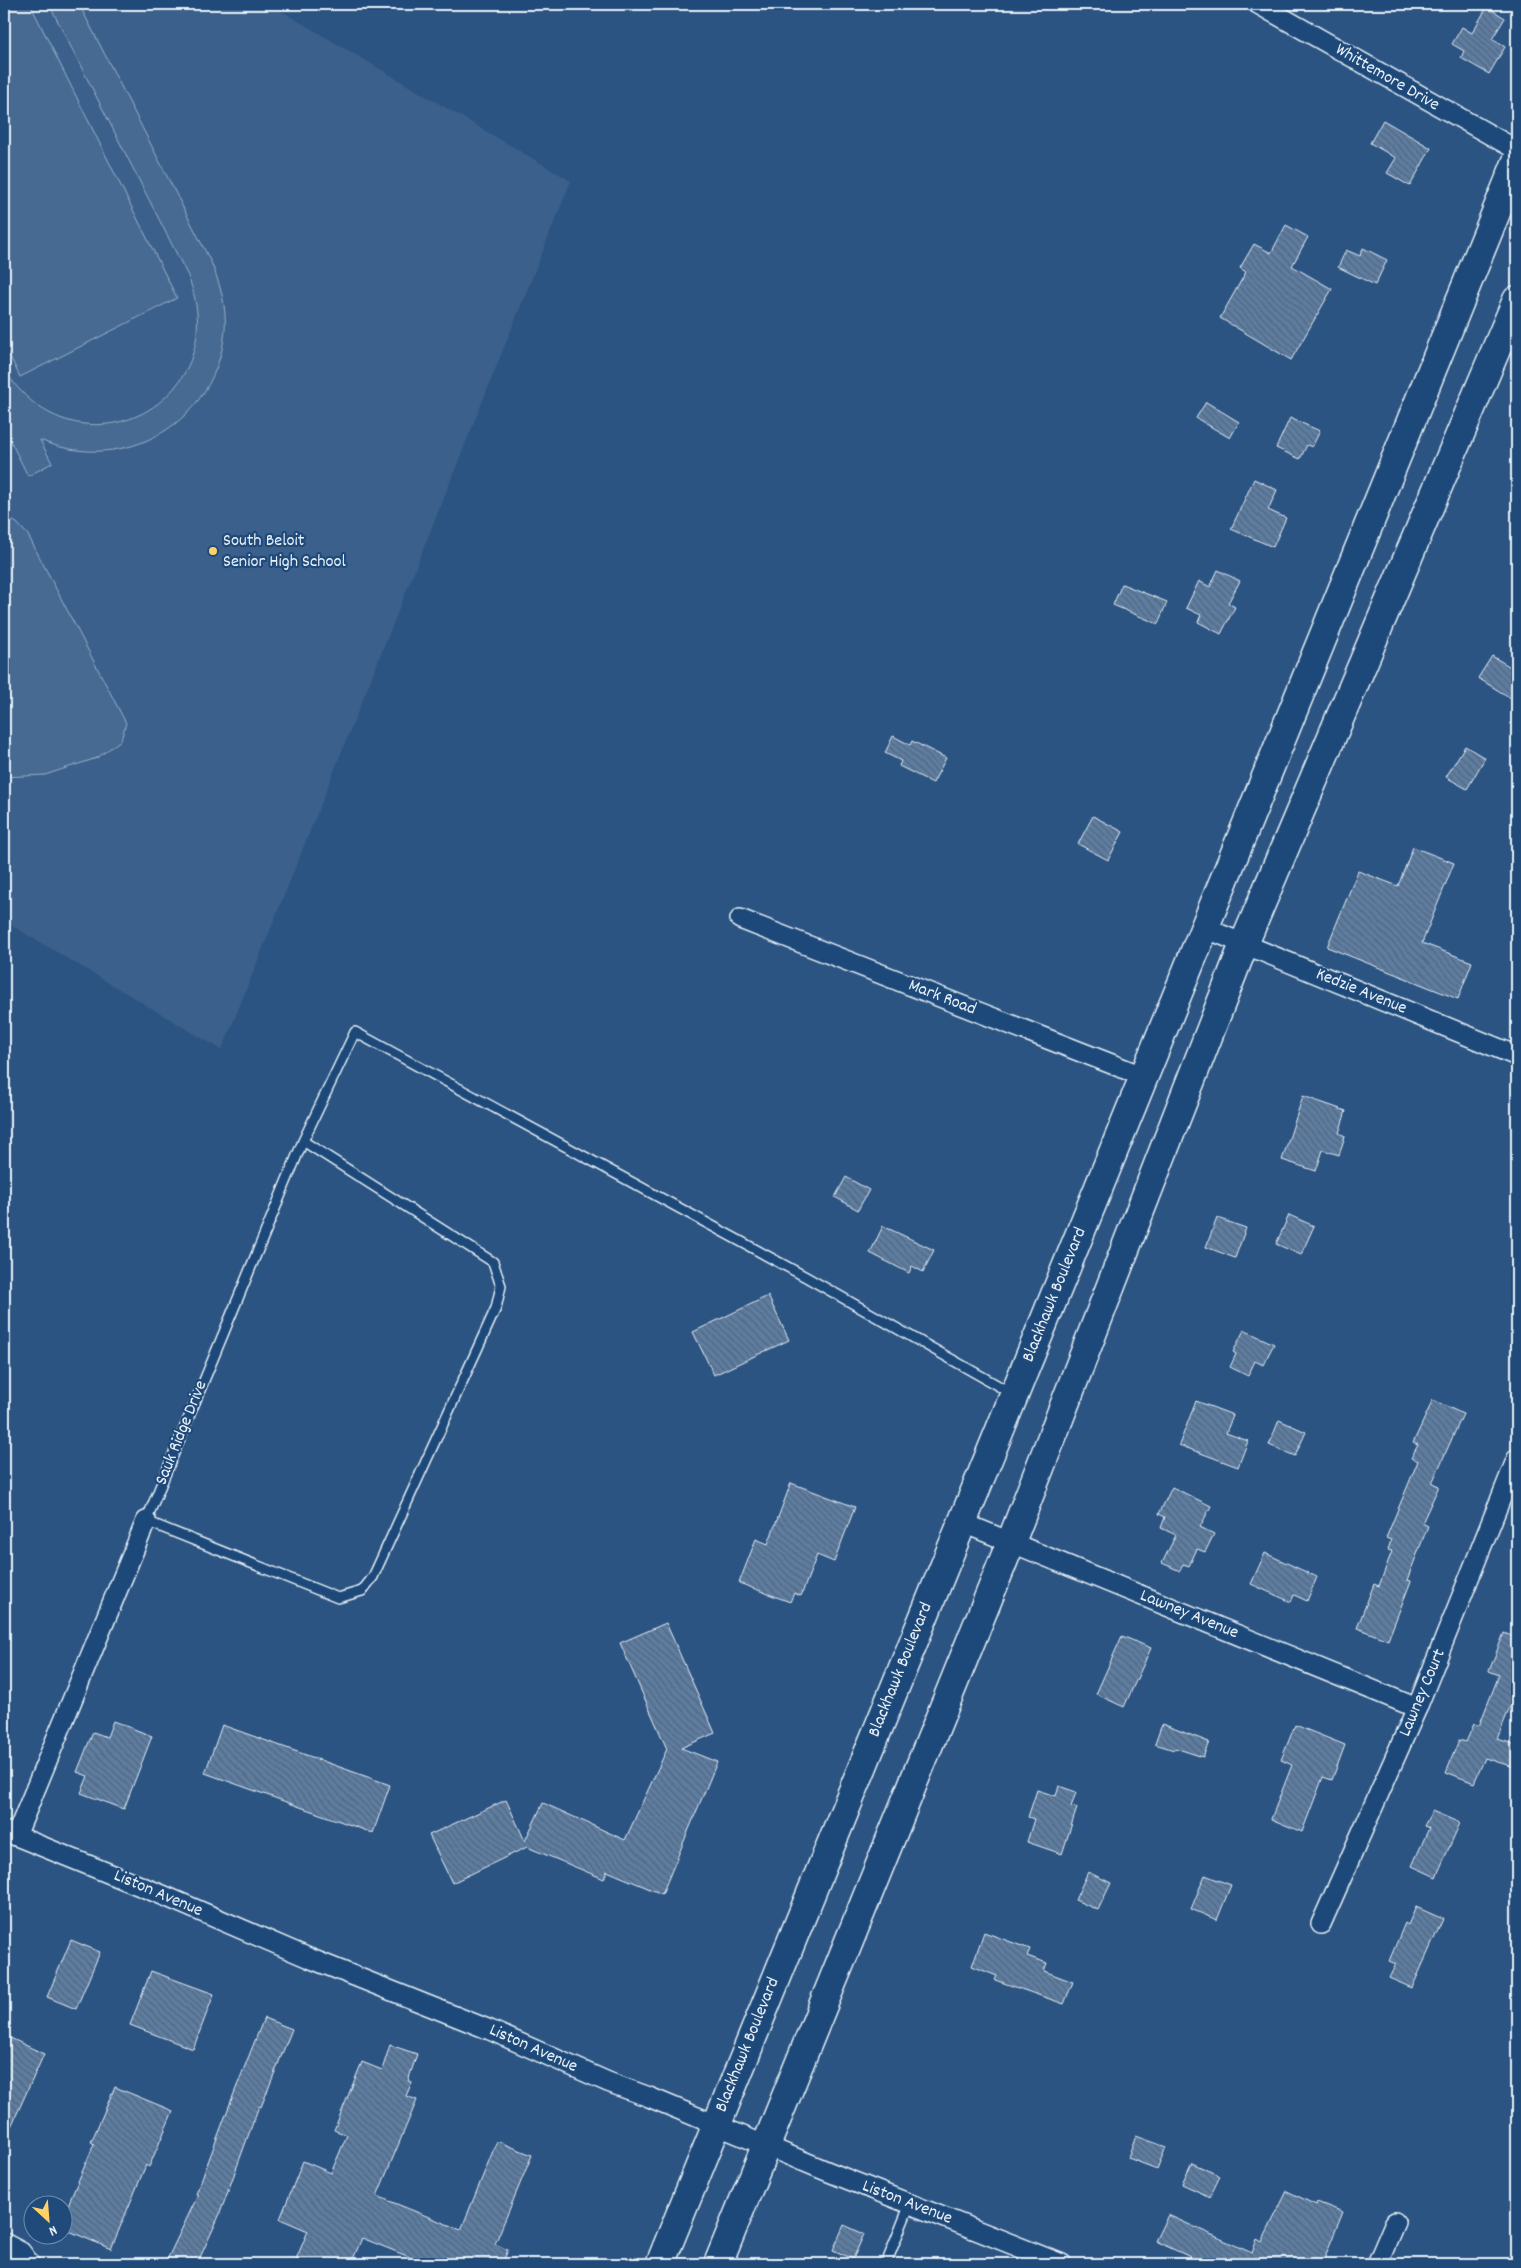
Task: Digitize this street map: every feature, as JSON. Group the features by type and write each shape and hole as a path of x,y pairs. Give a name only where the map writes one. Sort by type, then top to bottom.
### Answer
{"main road":[{"name":"Blackhawk Boulevard","path":"660,2264 1517,161"},
{"path":"718,2264 1011,1542 1244,944 1517,300"}],"street":[{"name":"Whittemore Drive","path":"1258,4 1517,150"},
{"name":"Mark Road","path":"740,919 1145,1077"},
{"name":"Kedzie Avenue","path":"1205,928 1517,1056"},
{"name":"Lawney Court","path":"1321,1924 1417,1708 1517,1458"},
{"name":"Sauk Ridge Drive","path":"10,1834 146,1522"},
{"name":"Lawney Avenue","path":"961,1522 1417,1708"},
{"name":"Liston Avenue","path":"10,1834 160,1894 309,1958 490,2030 608,2082 1062,2264"},
{"path":"1377,2264 1395,2222"},
{"path":"4,2243 21,2252 30,2264"}],"lane":[{"name":"Sauk Ridge Drive","path":"146,1522 302,1141 355,1032 806,1277 1014,1395"},
{"path":"146,1522 338,1598 362,1591 373,1577 496,1308 501,1286 493,1262 302,1141"},
{"path":"886,2264 910,2204"}],"shaded area":[{"name":"South Beloit Senior High School","path":"4,4 269,4 571,181 222,1050 4,921"},
{"path":"4,4 30,4 177,298 20,377 4,344"},
{"path":"49,4 79,4 212,264 222,296 225,330 218,363 205,391 185,415 161,433 134,445 104,451 72,449 40,440 52,463 28,476 4,428 4,369 35,404 70,421 107,424 142,414 171,392 190,360 197,321 188,276"},
{"path":"4,516 17,523 28,535 126,723 121,740 97,758 45,775 4,777"}],"building":[{"path":"1487,7 1505,18 1492,39 1505,47 1489,74 1461,58 1464,51 1452,44 1462,27 1472,33"},
{"path":"1383,120 1431,148 1410,186 1387,173 1396,158 1370,143"},
{"path":"1286,225 1308,237 1292,266 1332,289 1291,360 1220,318 1246,272 1240,268 1254,244 1271,253"},
{"path":"1363,248 1387,260 1375,285 1338,267 1346,250 1360,256"},
{"path":"1206,402 1239,422 1230,438 1196,418"},
{"path":"1290,418 1320,431 1312,447 1307,445 1300,459 1276,448"},
{"path":"1254,479 1277,490 1268,510 1286,518 1273,547 1231,529"},
{"path":"1218,570 1240,581 1228,603 1235,607 1221,634 1198,622 1201,615 1186,608 1199,581 1210,587"},
{"path":"1122,584 1167,602 1158,624 1113,605"},
{"path":"1492,656 1517,671 1517,702 1478,678"},
{"path":"893,736 910,745 912,741 946,758 933,783 899,766 901,761 885,753"},
{"path":"1465,746 1485,758 1467,789 1446,777"},
{"path":"1093,816 1123,832 1108,860 1078,844"},
{"path":"1413,847 1454,863 1422,943 1472,962 1458,999 1327,947 1358,871 1398,886"},
{"path":"1303,1096 1346,1111 1339,1133 1345,1136 1339,1155 1323,1150 1316,1171 1282,1160"},
{"path":"846,1177 869,1190 858,1210 835,1197"},
{"path":"1289,1215 1314,1226 1301,1255 1276,1244"},
{"path":"1217,1218 1246,1228 1235,1258 1206,1247"},
{"path":"883,1226 934,1250 923,1272 912,1266 909,1273 870,1253"},
{"path":"768,1296 789,1340 714,1375 693,1332"},
{"path":"1244,1330 1274,1344 1263,1365 1255,1361 1248,1376 1230,1367 1236,1354 1233,1352"},
{"path":"1433,1400 1463,1414 1432,1483 1439,1486 1422,1523 1428,1526 1407,1580 1411,1581 1388,1640 1357,1628 1374,1584 1379,1586 1392,1551 1388,1550 1391,1540 1386,1538 1418,1461 1411,1458 1418,1445 1413,1443"},
{"path":"1196,1401 1233,1415 1226,1433 1248,1441 1238,1467 1179,1445"},
{"path":"1279,1420 1306,1432 1295,1456 1269,1445"},
{"path":"791,1483 855,1507 834,1562 817,1555 801,1596 794,1593 790,1602 739,1583 756,1539 768,1544"},
{"path":"1172,1487 1211,1506 1200,1527 1214,1534 1205,1552 1197,1549 1189,1566 1183,1564 1180,1571 1162,1563 1176,1535 1161,1528 1165,1517 1159,1514"},
{"path":"1265,1553 1317,1577 1307,1601 1294,1595 1291,1602 1251,1584"},
{"path":"666,1623 715,1733 681,1748 717,1762 662,1894 607,1871 604,1879 527,1847 452,1883 429,1835 506,1800 525,1841 543,1803 625,1840 667,1749 620,1643"},
{"path":"1516,1632 1517,1709 1510,1707 1497,1739 1517,1745 1517,1768 1485,1758 1474,1783 1446,1772 1459,1740 1466,1742 1474,1724 1479,1726 1499,1675 1489,1671 1504,1633 1514,1637"},
{"path":"1122,1636 1151,1648 1124,1707 1096,1694"},
{"path":"113,1721 152,1736 124,1809 81,1793 88,1776 77,1772 93,1732 107,1737"},
{"path":"1162,1724 1209,1742 1203,1757 1155,1744"},
{"path":"222,1725 390,1785 373,1833 205,1773"},
{"path":"1295,1725 1345,1745 1332,1780 1323,1777 1302,1832 1271,1819 1292,1765 1281,1760"},
{"path":"1059,1786 1076,1792 1071,1807 1077,1808 1062,1854 1027,1842 1034,1819 1028,1817 1037,1790 1056,1796"},
{"path":"1432,1811 1460,1823 1436,1877 1412,1866 1429,1828 1424,1826"},
{"path":"1088,1872 1111,1883 1098,1910 1075,1900"},
{"path":"1205,1875 1231,1885 1217,1920 1191,1909"},
{"path":"1416,1907 1443,1919 1412,1988 1389,1978 1396,1964 1389,1961 1405,1923 1408,1925"},
{"path":"984,1932 1030,1949 1027,1956 1047,1963 1044,1971 1073,1982 1064,2004 995,1980 997,1976 972,1966"},
{"path":"71,1940 100,1952 76,2009 47,1997"},
{"path":"151,1971 214,1994 193,2049 130,2025"},
{"path":"264,2018 292,2029 261,2107 259,2106 219,2216 197,2264 165,2264 198,2195 196,2194"},
{"path":"4,2035 44,2054 4,2142"},
{"path":"390,2045 417,2054 408,2081 412,2082 406,2096 417,2100 377,2196 461,2230 497,2141 532,2155 495,2244 508,2250 502,2264 427,2264 362,2238 351,2264 294,2264 308,2231 280,2219 303,2161 331,2173 347,2135 334,2130 362,2062 382,2070"},
{"path":"115,2087 173,2111 149,2167 146,2165 111,2249 72,2232 72,2196 94,2144 91,2142"},
{"path":"1136,2136 1166,2147 1157,2169 1128,2158"},
{"path":"1192,2163 1220,2176 1210,2197 1182,2184"},
{"path":"1287,2191 1316,2205 1317,2202 1343,2212 1322,2264 1206,2264 1155,2241 1168,2215 1252,2253 1257,2239 1262,2242"},
{"path":"844,2225 864,2234 853,2259 833,2250"}],"place":[{"name":"South Beloit Senior High School","path":"213,551"}]}
